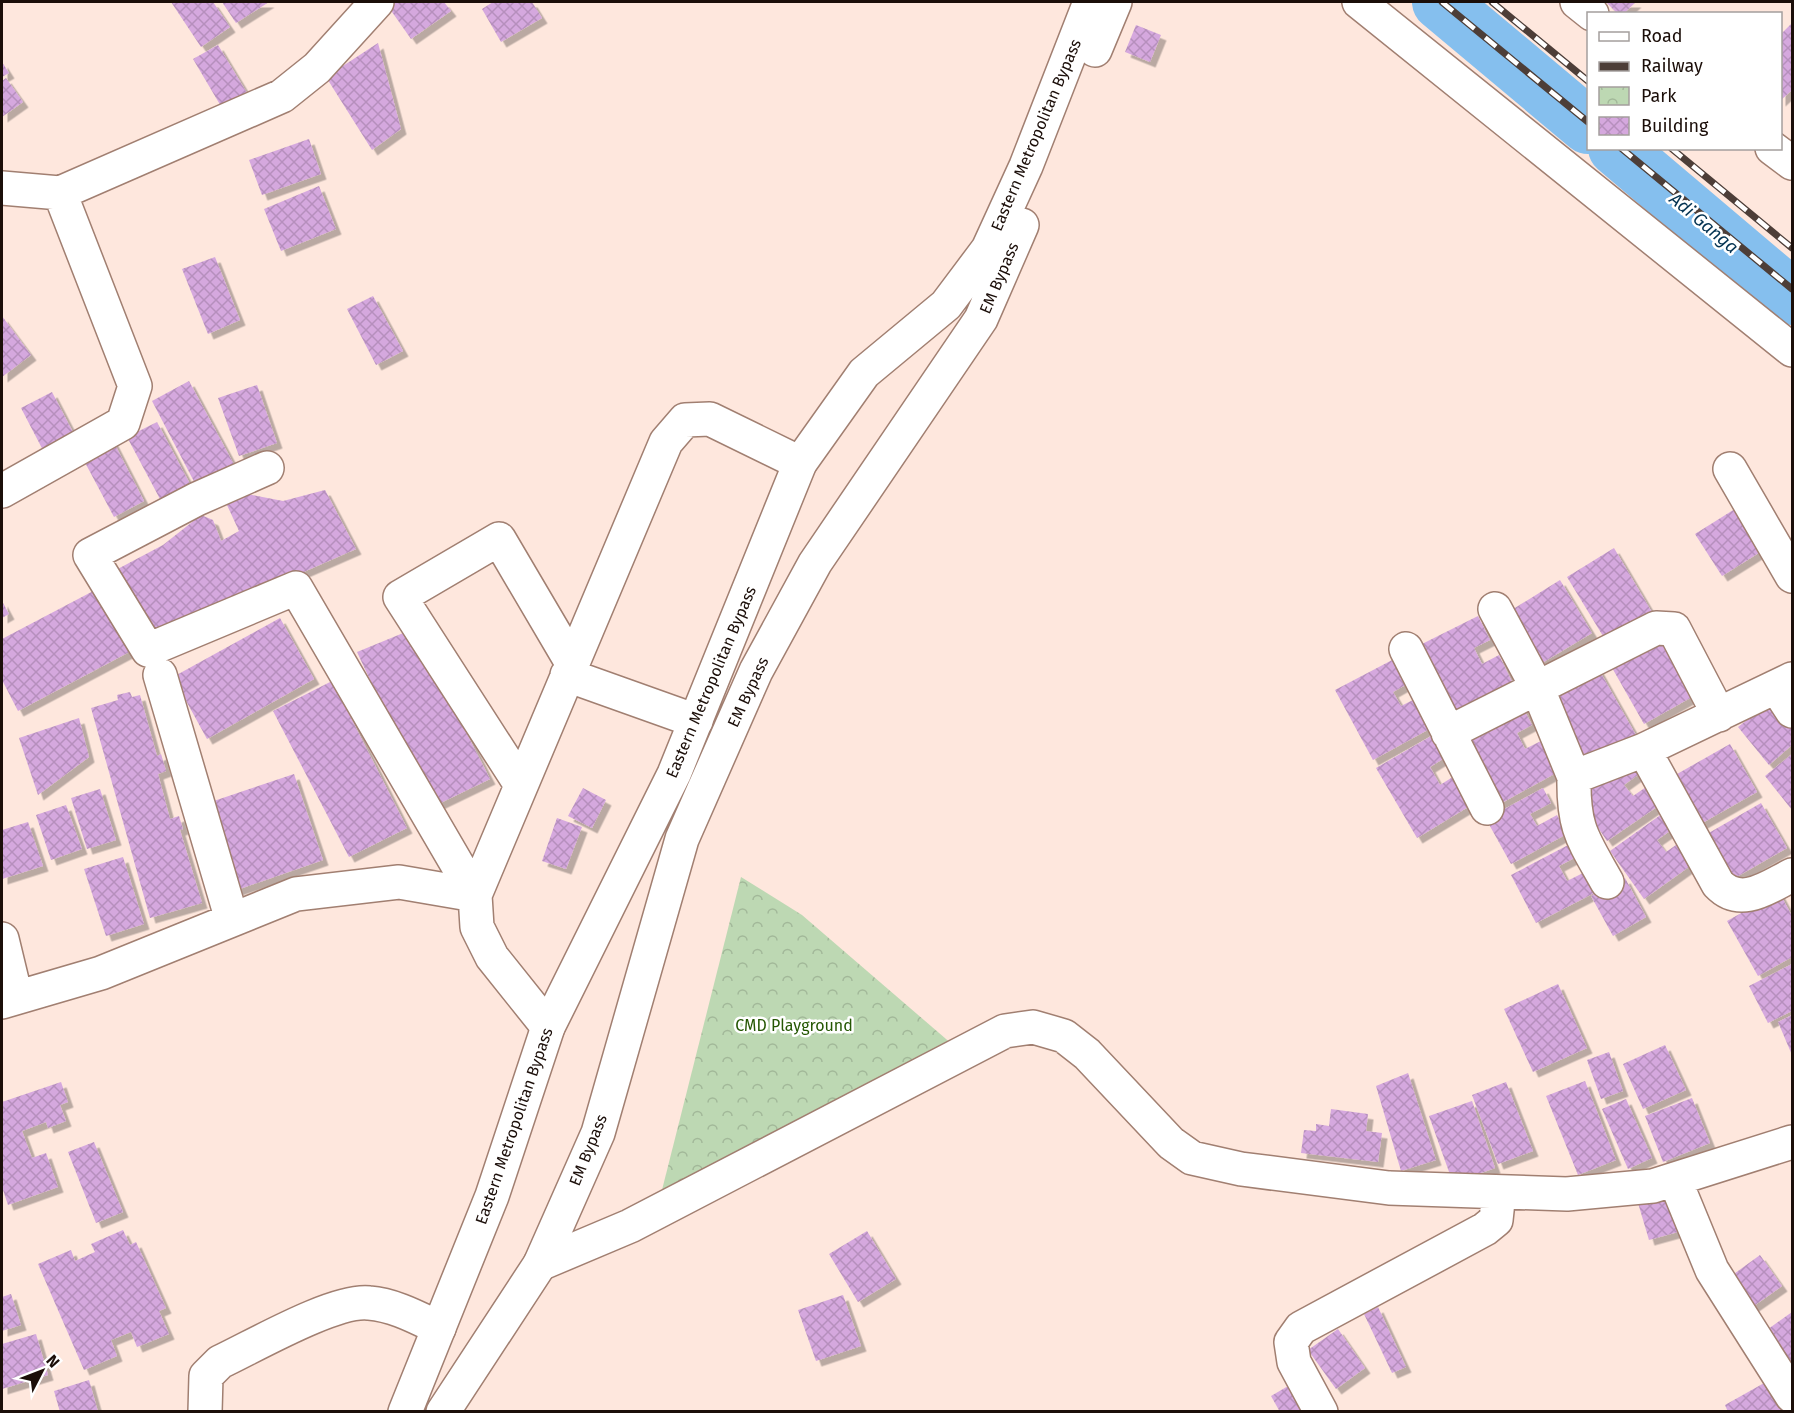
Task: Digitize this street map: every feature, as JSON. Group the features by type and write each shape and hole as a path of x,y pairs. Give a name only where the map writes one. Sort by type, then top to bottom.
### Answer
{"street":[{"path":"2,188 60,193 282,96 317,68 377,2"},
{"name":"Eastern Metropolitan Bypass","path":"405,1412 492,1196 548,1027 674,774 800,463 864,373 946,305 988,249 1026,166 1090,2"},
{"name":"EM Bypass","path":"443,1412 540,1264 598,1133 682,839 756,671 815,563 981,319 1115,2"},
{"path":"1359,2 1792,350"},
{"path":"1577,2 1590,12"},
{"path":"1776,150 1792,163"},
{"path":"2,491 123,423 135,386 60,193"},
{"path":"548,1027 492,957 477,927 475,895 666,442 685,420 710,419 800,463"},
{"path":"267,468 197,499 90,555 148,650 296,588 475,895"},
{"path":"1730,469 1792,576"},
{"path":"521,785 400,597 499,539 570,669 696,721"},
{"path":"1495,609 1537,687 1574,777 1574,814 1579,833 1607,882"},
{"path":"1448,733 1656,628 1674,629 1719,715"},
{"path":"1406,649 1487,808"},
{"path":"160,675 232,920"},
{"path":"1574,777 1644,750 1719,715 1787,693"},
{"path":"1644,750 1718,884 1726,893 1737,897 1751,895 1792,875"},
{"path":"674,774 704,789"},
{"path":"2,939 9,1000 101,973 296,894 399,882 475,895"},
{"path":"540,1264 630,1226 1005,1031 1033,1027 1064,1036 1087,1054 1171,1143 1192,1158 1241,1169 1389,1188 1567,1194 1618,1191 1675,1180 1792,1142"},
{"path":"1675,1180 1712,1270 1792,1396"},
{"path":"1321,1412 1294,1362 1292,1342 1301,1328 1485,1229 1496,1220 1499,1192"},
{"path":"205,1412 207,1376 220,1362 336,1308 368,1302 399,1310 438,1328"}],"green space":[{"name":"CMD Playground","path":"741,877 802,915 953,1045 662,1190"}],"building":[{"path":"171,2 213,2 230,27 201,47"},
{"path":"222,2 269,2 236,23"},
{"path":"385,2 444,2 451,11 411,39"},
{"path":"493,2 532,2 542,18 501,42 482,9"},
{"path":"1606,2 1636,2 1625,12 1616,12"},
{"path":"1792,23 1792,90 1782,99 1782,33"},
{"path":"1136,25 1161,35 1150,62 1125,52"},
{"path":"378,43 401,129 372,150 326,77"},
{"path":"218,45 247,93 222,108 193,59"},
{"path":"2,62 9,73 2,77"},
{"path":"6,78 23,102 2,117 2,81"},
{"path":"309,139 321,174 262,195 249,160"},
{"path":"319,186 336,229 281,251 264,209"},
{"path":"215,257 240,320 208,334 182,269"},
{"path":"373,296 403,351 376,365 347,309"},
{"path":"2,316 31,355 2,377"},
{"path":"189,381 238,472 200,493 152,401"},
{"path":"257,385 277,443 239,456 218,398"},
{"path":"52,392 77,440 46,456 21,408"},
{"path":"157,422 190,484 160,499 127,437"},
{"path":"112,439 144,501 114,517 81,455"},
{"path":"325,490 356,549 153,638 112,572 163,545 201,515 213,520 221,541 239,531 227,505 242,493 283,501"},
{"path":"1738,507 1765,549 1722,576 1695,534"},
{"path":"1614,548 1653,614 1606,641 1567,577"},
{"path":"1560,580 1592,633 1542,663 1510,611"},
{"path":"99,588 133,650 18,711 2,680 2,639"},
{"path":"2,601 9,614 2,618"},
{"path":"1478,616 1490,640 1474,648 1482,664 1499,655 1513,684 1450,716 1416,647"},
{"path":"280,618 314,679 207,739 173,677"},
{"path":"413,629 490,779 430,808 357,652"},
{"path":"1659,639 1692,697 1644,724 1611,666"},
{"path":"1396,658 1409,683 1393,692 1401,706 1417,698 1433,727 1373,760 1335,690"},
{"path":"1598,668 1637,737 1588,764 1549,695"},
{"path":"332,681 407,828 349,857 273,711"},
{"path":"130,692 132,697 140,695 157,756 161,754 166,771 158,774 170,819 179,816 183,829 180,830 202,903 150,918 91,708 118,700 117,695"},
{"path":"1771,701 1792,727 1792,745 1769,765 1738,727"},
{"path":"1520,702 1532,725 1517,733 1525,749 1541,741 1558,772 1498,805 1459,734"},
{"path":"79,718 89,757 38,795 19,738"},
{"path":"1433,735 1446,757 1430,767 1440,785 1456,775 1473,804 1417,838 1376,768"},
{"path":"1730,744 1757,792 1697,826 1670,778"},
{"path":"1792,754 1792,810 1765,776"},
{"path":"1637,757 1646,769 1624,785 1633,796 1655,781 1667,800 1607,841 1578,798"},
{"path":"294,774 323,860 231,892 202,805"},
{"path":"583,788 606,800 592,828 568,816"},
{"path":"1543,788 1551,803 1530,814 1537,826 1557,815 1567,834 1511,864 1486,819"},
{"path":"100,789 116,840 87,849 71,798"},
{"path":"1761,803 1787,848 1726,883 1700,838"},
{"path":"66,805 82,849 51,860 36,815"},
{"path":"1666,811 1677,826 1657,840 1666,852 1686,838 1700,859 1644,899 1610,851"},
{"path":"557,818 582,827 566,869 542,861"},
{"path":"28,822 43,866 2,879 2,830"},
{"path":"1572,843 1578,856 1559,866 1567,881 1587,871 1598,891 1536,923 1511,875"},
{"path":"123,857 144,924 106,936 84,869"},
{"path":"1625,878 1646,917 1613,936 1591,896"},
{"path":"1779,892 1792,916 1792,957 1758,976 1727,921"},
{"path":"1792,964 1792,1011 1768,1023 1749,986"},
{"path":"1558,984 1587,1048 1533,1072 1504,1009"},
{"path":"1792,1015 1792,1055 1778,1022"},
{"path":"1665,1045 1686,1090 1643,1109 1623,1064"},
{"path":"1609,1052 1623,1091 1601,1099 1587,1060"},
{"path":"1408,1073 1436,1160 1401,1171 1376,1086"},
{"path":"1585,1081 1616,1160 1578,1175 1546,1096"},
{"path":"61,1082 68,1102 60,1105 66,1121 48,1128 46,1122 22,1131 32,1158 46,1153 58,1187 8,1205 2,1187 2,1102"},
{"path":"1506,1082 1533,1151 1498,1164 1472,1095"},
{"path":"1692,1098 1710,1143 1663,1162 1645,1116"},
{"path":"1626,1099 1652,1158 1628,1169 1602,1109"},
{"path":"1472,1101 1495,1168 1453,1183 1429,1116"},
{"path":"1331,1109 1368,1114 1366,1131 1382,1133 1378,1162 1301,1153 1304,1130 1316,1131 1316,1124 1329,1126"},
{"path":"94,1142 123,1212 96,1223 68,1152"},
{"path":"1667,1195 1678,1232 1649,1240 1638,1203"},
{"path":"123,1230 130,1245 136,1242 166,1308 159,1311 169,1334 137,1347 131,1332 111,1340 117,1356 84,1370 38,1264 71,1250 75,1261 95,1252 91,1244"},
{"path":"867,1231 896,1279 858,1302 829,1254"},
{"path":"1760,1255 1782,1286 1748,1310 1727,1279"},
{"path":"11,1294 21,1325 2,1331 2,1297"},
{"path":"843,1295 861,1346 816,1361 798,1310"},
{"path":"1378,1307 1406,1367 1392,1373 1364,1314"},
{"path":"1792,1312 1792,1362 1787,1366 1764,1332"},
{"path":"1338,1329 1365,1368 1336,1389 1308,1350"},
{"path":"36,1334 48,1375 2,1389 2,1344"},
{"path":"1773,1378 1792,1412 1728,1412 1725,1405"},
{"path":"89,1380 98,1412 60,1412 54,1391"},
{"path":"1295,1382 1314,1412 1280,1412 1271,1396"}],"waterway":[{"name":"Adi Ganga","path":"1440,2 1587,125"},
{"name":"Adi Ganga","path":"1618,150 1792,297"}],"railway":[{"path":"1442,2 1587,121"},
{"path":"1492,2 1587,80"},
{"path":"1623,150 1792,289"},
{"path":"1673,150 1792,248"}]}
